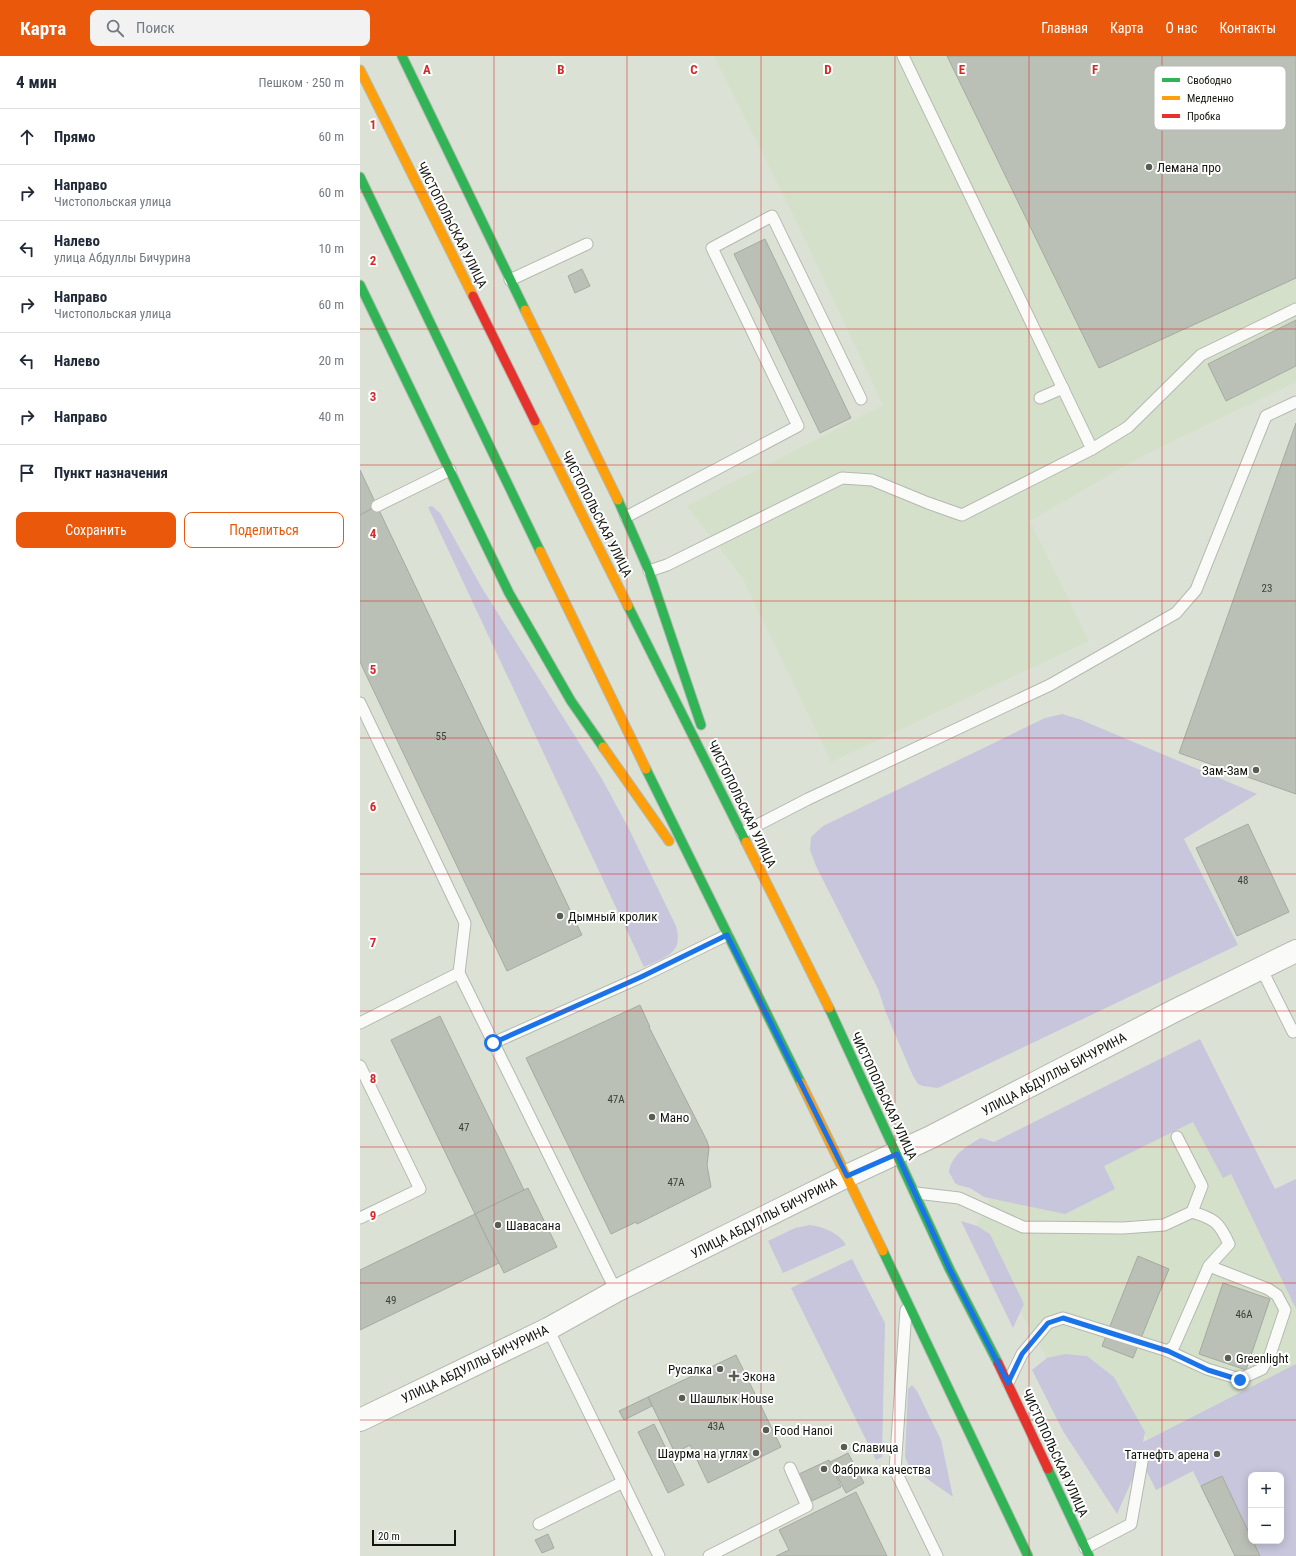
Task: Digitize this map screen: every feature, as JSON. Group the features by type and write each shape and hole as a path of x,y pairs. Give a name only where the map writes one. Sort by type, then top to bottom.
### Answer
{"main road":[{"path":"402,56 626,517 649,571 728,804"},
{"name":"ЧИСТОПОЛЬСКАЯ УЛИЦА","path":"360,70 830,1009 916,1193 950,1270 1008,1383 1087,1552"},
{"path":"360,177 707,896 847,1176 1028,1556"},
{"path":"360,285 509,593 571,701 707,896"}],"street":[{"name":"УЛИЦА АБДУЛЛЫ БИЧУРИНА","path":"360,1420 548,1329 616,1291 847,1176 897,1154 1174,1011 1296,951"}],"lane":[{"path":"903,56 1092,449"},
{"path":"626,517 798,426 712,248 772,216 861,399"},
{"path":"510,280 587,244"},
{"path":"649,571 667,565 842,478 872,480 928,504 962,514 1092,449 1128,427 1201,356 1296,309"},
{"path":"1040,398 1063,388"},
{"path":"742,833 808,799 1050,685 1176,613 1196,590 1266,416 1296,402"},
{"path":"377,506 450,470"},
{"path":"360,703 465,923 459,973 616,1291"},
{"path":"493,1043 641,977 727,935"},
{"path":"1261,968 1293,1032 1296,1030"},
{"path":"360,1023 459,973"},
{"path":"360,1066 420,1189 360,1218"},
{"path":"1177,1137 1202,1186 1192,1212"},
{"path":"916,1193 959,1198 1024,1226 1124,1228 1157,1226 1164,1225 1192,1212 1212,1218 1217,1222 1229,1244 1209,1266 1174,1346 1168,1351"},
{"path":"1008,1383 1022,1354 1048,1323 1063,1318 1168,1351 1208,1370 1240,1380 1262,1370 1270,1354 1285,1310 1277,1294 1209,1266"},
{"path":"906,1299 896,1470 937,1556"},
{"path":"548,1329 659,1556"},
{"path":"1087,1552 1131,1524 1142,1462"},
{"path":"709,1556 807,1506 790,1468"},
{"path":"539,1524 623,1482"}],"shaded area":[{"path":"714,56 1296,56 1296,382 1142,456 1030,521 1089,641 831,762 742,577 687,506 883,405 800,229"},
{"path":"432,506 440,513 482,588 602,779 629,829 676,926 678,935 675,949 665,957 644,967 428,507"},
{"path":"1062,714 1079,719 1257,794 1184,839 1238,945 938,1088 923,1086 918,1084 913,1076 886,1013 878,989 816,866 810,850 811,837 823,826 1045,718"},
{"path":"1200,1039 1275,1189 1296,1179 1296,1309 1231,1174 1223,1178 1193,1122 1104,1166 1115,1189 1065,1214 984,1197 970,1188 955,1183 949,1172 953,1160 961,1151 981,1138 994,1142"},
{"path":"1193,1122 1230,1174 1296,1309 1296,1364 1147,1439 1114,1377 1087,1356 1065,1354 1047,1358 1021,1313 1024,1304 977,1226 990,1198 1065,1213 1104,1166"},
{"path":"961,1221 977,1226 990,1234 1024,1304 1013,1328"},
{"path":"810,1225 831,1231 846,1245 783,1273 768,1241 795,1228"},
{"path":"852,1259 885,1323 882,1457 876,1460 791,1288"},
{"name":"Татнефть арена","path":"1065,1354 1087,1356 1114,1377 1145,1432 1143,1442 1296,1364 1296,1556 1235,1556 1193,1471 1156,1490 1139,1456 1133,1478 1117,1514 1063,1431 1032,1370 1047,1358"},
{"path":"912,1385 917,1391 941,1440 953,1497 909,1466 905,1457 908,1389"}],"building":[{"name":"Лемана про","path":"947,56 1296,56 1296,278 1099,368"},
{"path":"765,239 851,418 820,433 734,254"},
{"path":"582,269 590,286 575,293 568,276"},
{"path":"1296,320 1296,366 1226,401 1208,364"},
{"path":"1296,423 1296,794 1179,753"},
{"path":"360,470 377,506 360,515"},
{"path":"377,506 582,935 507,971 360,662 360,515"},
{"path":"1248,824 1289,912 1237,936 1196,848"},
{"path":"640,1005 649,1027 707,1141 709,1148 707,1165 711,1187 637,1224 636,1222 611,1234 526,1058"},
{"path":"440,1016 524,1190 475,1214 391,1040"},
{"path":"528,1188 557,1247 504,1273 475,1214"},
{"path":"475,1214 499,1263 360,1330 360,1270"},
{"path":"1138,1256 1169,1269 1133,1358 1102,1346"},
{"path":"1223,1283 1270,1299 1246,1370 1199,1354"},
{"path":"736,1355 781,1447 708,1483 690,1445 675,1453 648,1397"},
{"path":"648,1397 652,1406 624,1420 619,1411"},
{"path":"654,1424 684,1485 668,1493 638,1432"},
{"path":"848,1453 864,1483 846,1493 830,1462"},
{"path":"829,1460 841,1487 812,1501 799,1474"},
{"path":"1222,1476 1248,1531 1248,1544 1254,1544 1260,1556 1235,1556 1201,1486"},
{"path":"856,1492 887,1556 776,1556 789,1550 779,1530"},
{"path":"548,1534 554,1548 542,1553 535,1540"}],"traffic: fast":[{"path":"402,56 525,310"},
{"path":"360,177 540,551"},
{"path":"360,285 509,593 571,701 603,747"},
{"path":"618,500 649,571 701,725"},
{"path":"628,606 746,842"},
{"path":"646,769 801,1083"},
{"path":"829,1008 950,1270 998,1363"},
{"path":"883,1251 1028,1556"},
{"path":"1048,1469 1089,1556"}],"traffic: slow":[{"path":"360,70 473,296"},
{"path":"525,310 618,500"},
{"path":"535,421 628,606"},
{"path":"540,551 646,769"},
{"path":"603,747 669,841"},
{"path":"746,842 829,1008"},
{"path":"801,1083 883,1251"}],"traffic: jam":[{"path":"473,296 535,421"},
{"path":"998,1363 1048,1469"}],"place":[{"name":"Лемана про","path":"1149,167"},
{"name":"Зам-Зам","path":"1256,770"},
{"name":"Дымный кролик","path":"560,916"},
{"name":"Мано","path":"652,1117"},
{"name":"Шавасана","path":"498,1225"},
{"name":"Greenlight","path":"1228,1358"},
{"name":"Русалка","path":"720,1369"},
{"name":"Экона","path":"734,1376"},
{"name":"Шашлык House","path":"682,1398"},
{"name":"Food Hanoi","path":"766,1430"},
{"name":"Славица","path":"844,1447"},
{"name":"Шаурма на углях","path":"756,1453"},
{"name":"Татнефть арена","path":"1217,1454"},
{"name":"Фабрика качества","path":"824,1469"}],"route":[{"path":"493,1043 641,977 727,935 847,1176 897,1154 950,1270 1008,1383 1022,1354 1048,1323 1063,1318 1168,1351 1208,1370 1240,1380"}]}
